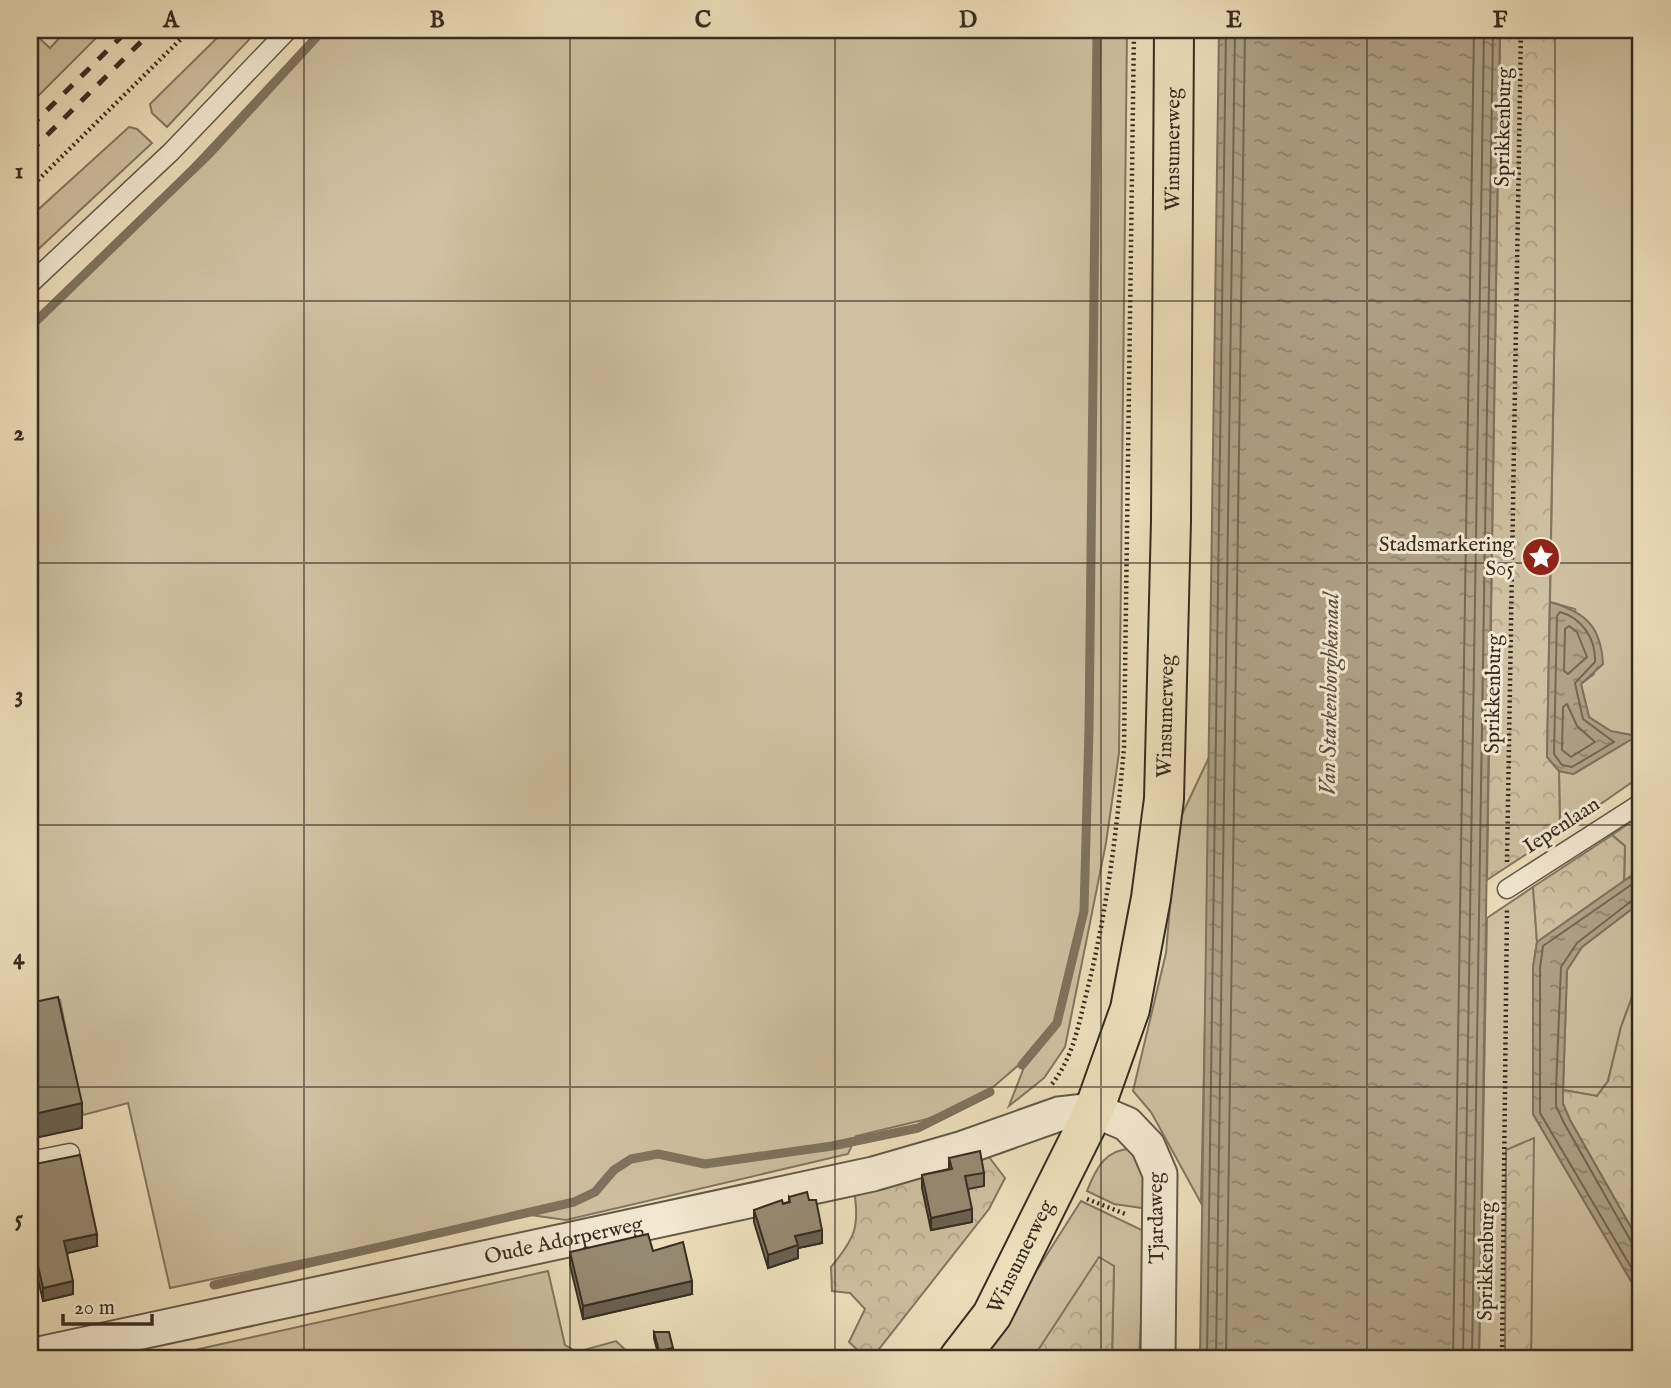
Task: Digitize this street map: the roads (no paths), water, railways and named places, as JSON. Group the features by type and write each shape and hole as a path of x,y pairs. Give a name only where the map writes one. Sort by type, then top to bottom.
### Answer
{"main road":[{"name":"Winsumerweg","path":"959,1358 992,1315 1094,1110 1130,1009 1151,898 1164,799 1172,507 1174,30"}],"street":[{"name":"Oude Adorperweg","path":"30,1356 873,1174 963,1148 1059,1114 1094,1110"},
{"name":"Tjardaweg","path":"1094,1110 1115,1117 1138,1133 1148,1146 1160,1174 1157,1358"}],"lane":[{"path":"30,284 171,152 288,30"},
{"name":"Iepenlaan","path":"1507,888 1641,803"},
{"path":"30,1161 70,1153"}],"water":[{"name":"Van Starkenborghkanaal","path":"1219,30 1500,30 1479,1358 1200,1358"},
{"path":"1550,602 1582,616 1595,630 1599,640 1603,664 1581,684 1589,717 1611,731 1637,736 1573,774 1559,771 1547,757"},
{"path":"1641,869 1641,902 1582,947 1567,970 1563,1104 1641,1245 1641,1298 1533,1114 1533,967 1537,942"}],"waterway":[{"path":"30,327 210,153 323,30"},
{"path":"1022,1065 1057,1023 1084,911 1089,729 1097,30"},
{"path":"214,1285 574,1202 595,1192 614,1170 631,1159 658,1154 705,1164 832,1146 918,1128 990,1092"}],"railway":[{"path":"30,127 128,30"},
{"path":"30,152 153,30"}],"place":[{"name":"Stadsmarkering S05","path":"1541,557"}]}
